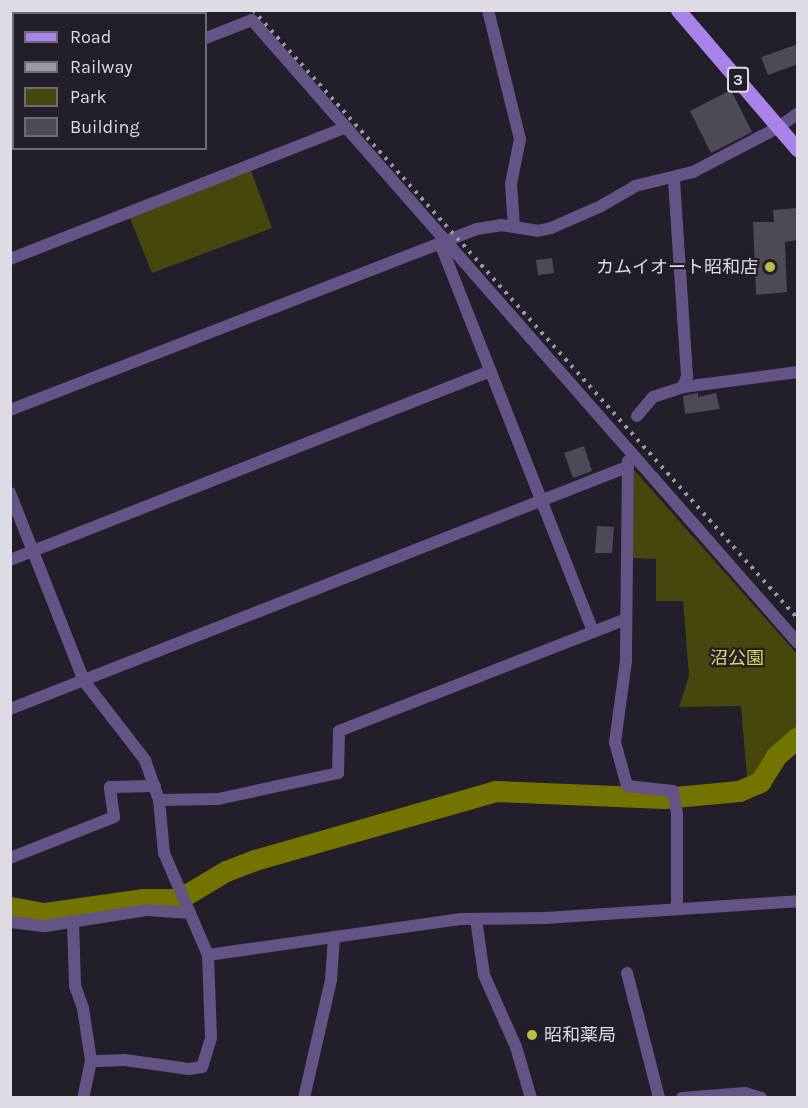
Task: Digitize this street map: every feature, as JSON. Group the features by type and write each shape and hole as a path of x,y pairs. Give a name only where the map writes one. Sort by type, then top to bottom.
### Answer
{"main road":[{"name":"3","path":"678,10 798,150"}],"street":[{"path":"488,10 520,139 511,184 514,227"},
{"path":"207,37 248,15 443,242 620,436 798,643"},
{"path":"10,411 477,229 514,227 538,231 551,228 601,206 635,186 674,178 779,128 798,113"},
{"path":"10,259 346,127"},
{"path":"674,178 675,233 688,360 683,387"},
{"path":"443,242 488,372 593,632"},
{"path":"10,560 488,372"},
{"path":"637,416 653,397 683,387 798,372"},
{"path":"628,447 626,661 615,742 627,786 673,791 677,814 676,908"},
{"path":"10,710 627,467"},
{"path":"10,493 84,681 145,760 159,800 164,853 208,955 211,1038 202,1067 189,1069 125,1060 92,1061"},
{"path":"159,800 218,799 338,773 339,730 626,619"},
{"path":"10,858 114,817 111,787 155,786"},
{"path":"208,955 476,919 545,918 798,901"},
{"path":"10,922 45,926 147,910 190,912"},
{"path":"476,919 484,975 516,1047 531,1098"},
{"path":"73,921 75,987 83,1008 92,1061 83,1098"},
{"path":"304,1098 331,980 334,937"},
{"path":"627,973 659,1098"},
{"path":"684,1097 745,1093 761,1098"}],"green space":[{"path":"249,165 272,228 152,273 128,213"},
{"name":"沼公園","path":"634,470 797,654 797,728 770,752 756,773 747,777 741,706 679,707 689,676 683,601 656,601 656,559 632,558"}],"building":[{"path":"798,44 798,64 768,75 761,57"},
{"path":"731,90 752,132 711,153 690,111"},
{"name":"カムイオート昭和店","path":"798,208 798,240 785,242 787,292 756,295 753,222 774,222 773,210"},
{"path":"552,258 554,273 538,275 536,260"},
{"path":"698,393 698,397 716,393 720,409 685,414 683,396"},
{"path":"584,446 592,471 573,478 564,453"},
{"path":"597,526 614,527 612,553 595,553"}],"waterway":[{"path":"10,907 45,913 142,899 179,899 226,871 255,860 495,791 664,798 739,791 760,782 776,756 798,737"}],"railway":[{"path":"253,10 798,619"}],"place":[{"name":"カムイオート昭和店","path":"770,267"},
{"name":"昭和薬局","path":"532,1035"}]}
